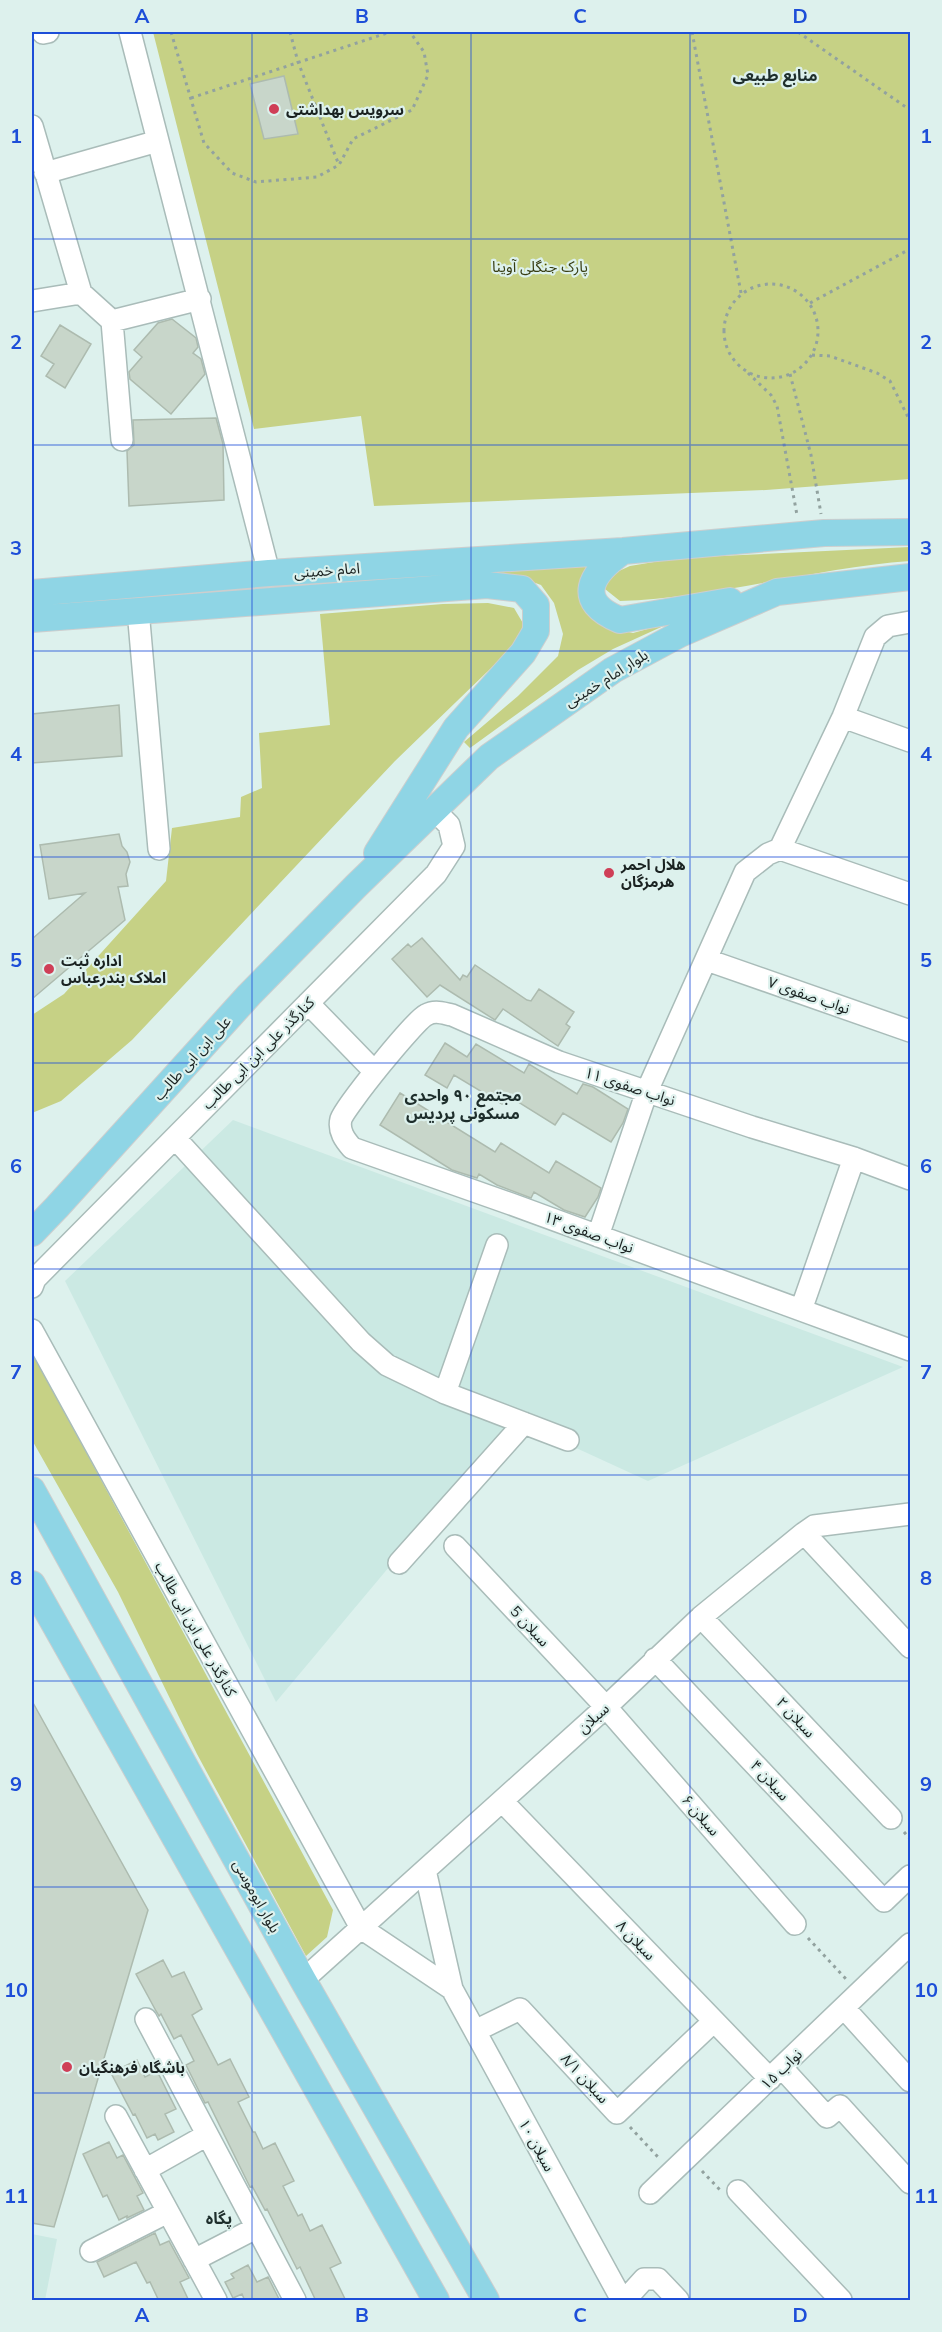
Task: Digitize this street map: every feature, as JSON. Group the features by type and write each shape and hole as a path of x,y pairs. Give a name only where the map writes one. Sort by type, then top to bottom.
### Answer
{"main road":[{"path":"777,592 620,620 603,614 593,602 592,584 598,572 623,551 812,535 910,532"},
{"name":"امام خمینی","path":"32,593 269,573 623,551"},
{"name":"بلوار امام خمینی","path":"356,886 489,757 613,670 680,634 777,592 910,577"},
{"path":"32,619 487,585 522,589 536,605 536,631 523,653 456,728 356,886"},
{"name":"علی ابن ابی طالب","path":"32,1233 249,994 356,886"},
{"path":"32,1213 57,1207"},
{"name":"بلوار ابوموسی","path":"32,1490 303,1980 486,2301"},
{"path":"32,1584 436,2301"}],"street":[{"path":"130,32 269,573"},
{"path":"32,126 81,292 112,321 122,440"},
{"path":"45,173 158,141"},
{"path":"32,301 81,292"},
{"path":"112,321 200,299"},
{"path":"138,610 159,849"},
{"path":"780,849 843,717 875,637 888,626 910,622"},
{"path":"843,717 910,741"},
{"name":"کنارگذر علی ابن ابی طالب","path":"32,1287 35,1279 436,874 454,846 449,825 435,811"},
{"path":"598,1236 647,1091 745,872 768,854 780,849 910,894"},
{"name":"نواب صفوی ۷","path":"707,960 910,1030"},
{"path":"308,1003 374,1071"},
{"name":"نواب صفوی ۱۱","path":"374,1071 423,1016 436,1011 452,1015 559,1062 752,1127 854,1158 910,1179"},
{"name":"نواب صفوی ۱۳","path":"374,1071 341,1119 342,1136 352,1148 910,1350"},
{"path":"175,1138 361,1342 387,1365 445,1393 567,1440"},
{"path":"801,1310 854,1158"},
{"path":"445,1393 497,1245"},
{"name":"کنارگذر علی ابن ابی طالب","path":"32,1330 361,1928"},
{"path":"399,1563 524,1423"},
{"name":"سبلان","path":"303,1980 606,1707 701,1617 804,1533 814,1526 910,1514"},
{"path":"804,1533 910,1647"},
{"name":"سبلان 5","path":"455,1546 606,1707"},
{"name":"سبلان ۲","path":"701,1617 891,1818"},
{"name":"سبلان ۴","path":"655,1659 901,1891"},
{"name":"سبلان ۶","path":"606,1707 795,1924"},
{"name":"سبلان ۸","path":"502,1801 714,2021 827,2117 840,2106 910,2183"},
{"name":"سبلان ۱۰","path":"425,1870 452,1989 624,2301"},
{"name":"سبلان ۱۰","path":"361,1928 452,1989"},
{"name":"نواب ۱۵","path":"650,2193 910,1944"},
{"path":"844,2008 910,2081"},
{"name":"سبلان ۸/۱","path":"475,2031 520,2009 617,2113 714,2021"},
{"path":"146,2019 295,2301"},
{"path":"117,2116 216,2301"},
{"path":"146,2170 207,2135"},
{"path":"738,2191 841,2301"},
{"path":"91,2251 168,2212"},
{"path":"194,2260 256,2228"},
{"path":"624,2301 645,2279 658,2279 678,2301"}],"path":[{"path":"171,32 204,143 232,173 256,182 317,177 339,165 353,139 412,110 428,75 424,52 410,32"},
{"path":"290,32 298,62 339,165"},
{"path":"191,98 390,32"},
{"path":"692,32 741,293"},
{"path":"798,32 910,110"},
{"path":"810,303 910,249"},
{"path":"744,370 759,376 775,378 790,374 812,355 819,329 810,303 799,292 785,285 762,285 741,293 730,307 724,323 725,341 732,357 744,370 771,394 777,406 812,535"},
{"path":"812,355 830,356 877,373 890,381 910,421"},
{"path":"790,374 811,455 812,535"},
{"path":"795,1924 860,1994"},
{"path":"617,2113 672,2172"},
{"path":"688,2156 729,2201 738,2191"}],"shaded area":[{"path":"233,1120 903,1367 648,1481 513,1419 276,1702 65,1281"},
{"path":"32,2234 57,2239 45,2300 32,2300"}],"green space":[{"name":"پارک جنگلی آوینا","path":"153,32 910,32 910,479 766,490 374,506 361,416 254,429"},
{"path":"910,547 910,561 657,599 620,601 605,589 610,575 630,566 678,558"},
{"path":"592,564 581,577 581,598 615,629 633,633 670,623 613,649 578,670 470,748 464,742 518,696 558,656 563,634 554,603 541,585 522,578 474,573"},
{"path":"488,603 514,608 524,625 515,645 395,761 132,1040 61,1101 32,1113 32,1015 64,994 166,881 172,828 240,817 241,797 262,788 259,733 330,725 320,614 443,604"},
{"path":"32,1352 333,1910 327,1937 306,1956 197,1754 118,1592 32,1440"}],"building":[{"name":"سرویس بهداشتی","path":"284,76 298,134 264,139 250,84"},
{"path":"172,319 196,338 198,347 193,353 201,359 205,374 171,414 130,379 129,372 142,357 134,350 158,323"},
{"path":"60,325 91,344 65,388 46,376 54,364 41,356"},
{"path":"216,418 223,444 224,500 129,506 127,451 134,445 133,420"},
{"path":"119,705 122,756 32,763 32,714"},
{"path":"119,834 130,862 126,874 128,886 118,887 125,920 32,999 32,939 85,893 49,899 40,845"},
{"path":"422,938 460,980 463,975 467,977 475,965 527,1000 531,1001 539,989 574,1012 566,1024 570,1027 558,1046 503,1009 495,1020 440,985 427,997 392,959 408,944 411,947"},
{"path":"445,1043 467,1057 476,1044 524,1073 529,1064 577,1094 583,1084 593,1087 628,1109 623,1123 611,1142 563,1113 555,1125 507,1095 502,1104 454,1075 447,1088 425,1075"},
{"path":"400,1093 495,1152 501,1143 549,1173 556,1161 601,1188 598,1197 585,1217 564,1210 534,1192 531,1198 497,1185 479,1174 477,1178 452,1170 380,1125"},
{"name":"باشگاه فرهنگیان","path":"32,1701 148,1910 54,2227 32,2223"},
{"path":"163,1960 172,1977 184,1972 202,2009 192,2015 218,2065 230,2059 249,2097 238,2102 263,2149 275,2143 294,2181 283,2186 298,2216 302,2214 310,2231 322,2225 341,2263 330,2268 346,2301 316,2301 300,2267 297,2269 267,2209 265,2210 252,2186 250,2187 208,2102 205,2103 186,2065 194,2061 181,2035 174,2039 136,1974"},
{"path":"137,2060 145,2077 157,2071 176,2109 165,2114 174,2132 158,2140 155,2134 147,2138 111,2073"},
{"path":"109,2142 117,2158 123,2155 143,2193 137,2196 144,2210 119,2220 107,2195 103,2197 83,2154"},
{"path":"155,2233 160,2245 169,2241 189,2278 180,2282 189,2301 159,2301 150,2282 147,2283 136,2262 104,2277 97,2262"},
{"path":"248,2265 257,2282 268,2277 280,2301 245,2301 242,2294 233,2298 225,2282 234,2278 231,2274"}],"place":[{"name":"سرویس بهداشتی","path":"274,109"},
{"name":"هلال احمر هرمزگان","path":"609,873"},
{"name":"اداره ثبت املاک بندرعباس","path":"49,969"},
{"name":"باشگاه فرهنگیان","path":"67,2067"}],"district":[{"name":"منابع طبیعی","path":"775,75"},
{"name":"مجتمع ٩٠ واحدی مسکونی پردیس","path":"463,1104"},
{"name":"پگاه","path":"219,2218"}]}
